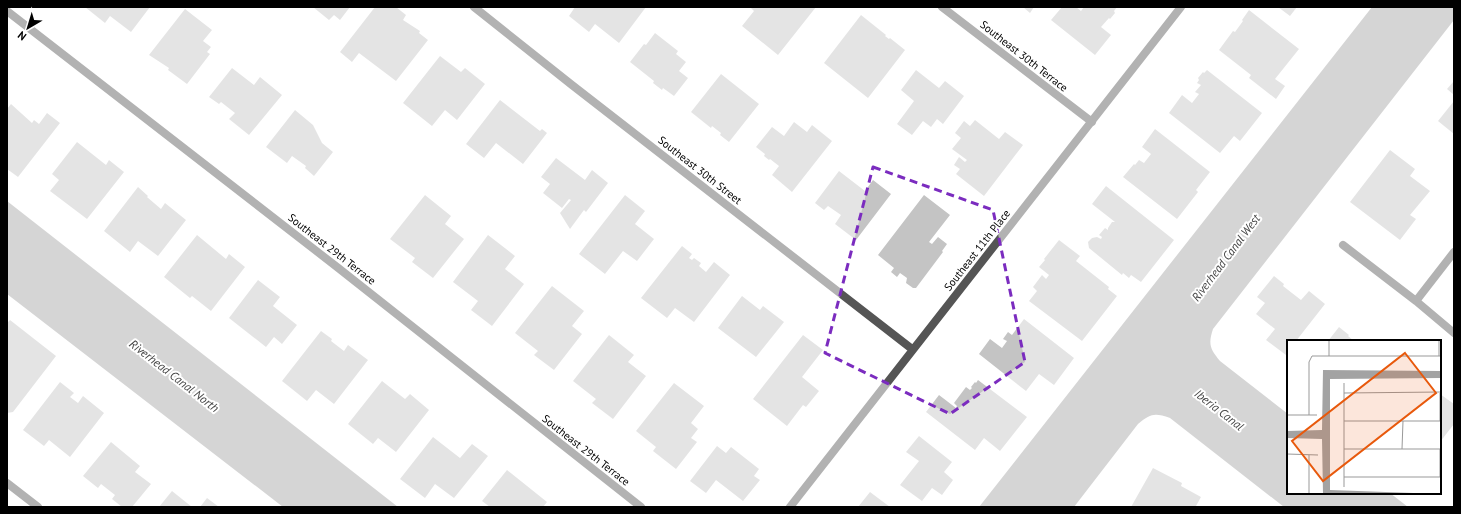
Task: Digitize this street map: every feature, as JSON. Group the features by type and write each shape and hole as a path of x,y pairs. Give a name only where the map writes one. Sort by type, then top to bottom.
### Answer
{"street":[{"name":"Southeast 30th Street","path":"474,7 912,349"},
{"name":"Southeast 30th Terrace","path":"942,7 1092,122"},
{"name":"Southeast 11th Place","path":"790,507 912,349 1181,7"},
{"name":"Southeast 29th Terrace","path":"7,11 337,267 641,507"},
{"path":"1343,245 1454,332"},
{"path":"1416,301 1454,252"},
{"path":"7,483 38,507"}],"highlighted area":[{"path":"873,167 993,210 1025,362 950,414 825,353"}],"water":[{"path":"1372,7 1454,7 1454,20 1213,329 1210,343 1212,350 1220,361 1287,413 1287,494 1391,494 1408,507 1284,507 1170,418 1160,415 1153,415 1138,424 1074,507 979,507"},
{"name":"Riverhead Canal North","path":"7,201 398,507 283,507 7,294"}],"building":[{"path":"85,7 150,7 131,32 110,16 105,23"},
{"path":"313,7 350,7 340,20 334,15 329,20"},
{"path":"375,7 396,7 406,15 403,20 420,31 419,33 428,40 396,81 359,53 352,62 340,52"},
{"path":"575,7 646,7 619,43 595,24 589,32 569,16"},
{"path":"750,7 816,7 778,55 742,26 754,11"},
{"path":"1023,7 1034,7 1030,13"},
{"path":"1062,7 1076,7 1081,11 1084,7 1117,7 1114,11 1115,13 1101,27 1111,35 1095,55 1051,20"},
{"path":"1278,7 1297,7 1290,16"},
{"path":"185,9 212,30 203,41 211,47 207,52 210,54 187,84 168,70 169,68 149,55"},
{"path":"1249,10 1299,49 1275,79 1285,86 1276,99 1249,78 1251,75 1219,50 1233,31 1235,32"},
{"path":"861,15 886,35 885,36 889,39 890,38 905,50 868,98 824,63"},
{"path":"655,33 678,51 676,54 686,62 679,71 688,78 674,96 663,88 662,90 653,83 654,81 630,62"},
{"path":"440,56 461,72 465,68 485,84 457,120 445,110 432,126 403,103"},
{"path":"232,68 254,85 260,77 282,95 249,135 229,119 235,113 221,102 219,104 209,97"},
{"path":"916,70 939,88 945,81 964,96 943,124 937,119 931,127 923,121 912,135 897,124 914,101 901,90"},
{"path":"1207,70 1262,113 1240,141 1234,136 1220,153 1169,113 1182,95 1192,103 1199,94 1195,92 1201,85 1197,83 1199,80 1198,78"},
{"path":"721,74 759,104 729,142 720,135 721,133 712,126 711,128 691,112"},
{"path":"1454,81 1454,95 1447,89"},
{"path":"500,100 540,131 542,129 547,133 523,164 496,143 484,158 466,144"},
{"path":"1454,101 1454,134 1438,121"},
{"path":"11,104 32,123 34,120 39,124 47,113 60,123 18,177 7,169 7,109"},
{"path":"295,110 313,125 322,143 333,152 314,176 305,168 306,166 292,156 287,163 266,147"},
{"path":"975,120 999,139 1005,132 1023,145 984,196 956,174 960,169 954,165 959,157 965,162 967,160 952,149 961,138 955,133 964,121 970,126"},
{"path":"794,122 807,132 812,125 832,141 792,192 772,175 779,166 764,156 765,154 756,147 772,127 784,136"},
{"path":"1155,129 1210,172 1196,190 1198,192 1177,219 1123,177 1134,164 1135,165 1139,160 1144,163 1151,154 1142,147"},
{"path":"77,142 106,165 109,160 124,172 87,219 50,191 59,180 52,174"},
{"path":"1390,150 1415,169 1410,176 1430,191 1410,215 1416,219 1400,240 1350,202"},
{"path":"556,158 585,180 592,170 608,183 586,212 584,210 570,229 560,213 571,200 569,199 562,208 543,193 550,184 541,177"},
{"path":"839,171 865,191 873,180 891,194 856,240 835,224 841,215 828,206 824,210 815,203"},
{"path":"1106,186 1174,240 1141,282 1131,275 1129,278 1123,273 1122,275 1089,248 1088,242 1092,238 1097,237 1101,239 1102,237 1099,235 1105,228 1108,230 1112,222 1115,222 1092,204"},
{"path":"138,187 161,209 165,203 186,220 158,256 138,241 130,252 104,231"},
{"path":"425,195 451,216 445,224 464,239 433,278 412,262 415,258 390,239"},
{"path":"625,195 645,211 635,224 654,239 637,261 623,251 605,274 579,254"},
{"path":"924,195 950,215 929,242 932,244 938,237 947,244 942,251 943,252 916,288 913,288 906,283 907,278 900,273 897,277 891,272 894,268 878,255"},
{"path":"197,235 226,259 229,254 245,267 211,311 192,296 190,298 164,277"},
{"path":"488,235 515,256 505,269 524,284 492,326 471,310 478,301 453,282"},
{"path":"1059,240 1080,256 1076,261 1109,287 1108,289 1117,296 1082,341 1029,301 1037,291 1033,287 1042,275 1046,279 1049,275 1039,267"},
{"path":"682,246 692,254 689,258 692,260 694,258 701,263 699,266 706,272 714,262 730,275 694,322 675,308 667,318 641,298"},
{"path":"1274,276 1284,284 1283,286 1301,300 1309,291 1325,304 1297,340 1287,340 1286,355 1266,340 1275,329 1256,314 1265,303 1257,297"},
{"path":"258,280 280,297 273,306 297,325 282,344 274,337 266,347 229,318"},
{"path":"552,286 584,311 572,326 582,334 554,370 534,355 538,351 515,333"},
{"path":"742,296 760,310 763,306 784,322 756,357 718,328"},
{"path":"1024,319 1074,358 1054,385 1039,374 1026,391 979,354 990,339 1002,348 1007,341 1003,339 1008,332 1012,335"},
{"path":"10,320 56,356 13,412 7,413 7,323"},
{"path":"1339,327 1353,340 1329,340"},
{"path":"321,331 344,351 348,345 368,360 334,404 316,390 307,401 282,381"},
{"path":"609,335 634,355 628,362 646,376 613,419 592,403 596,399 573,381"},
{"path":"803,335 823,350 802,377 819,391 806,407 803,405 787,426 753,399"},
{"path":"978,380 1027,417 1000,451 984,438 975,450 926,412 939,395 956,408 957,406 954,403 966,387 970,390"},
{"path":"382,381 405,399 410,394 429,410 396,452 378,438 373,444 348,424"},
{"path":"60,382 74,393 70,397 78,403 83,396 104,413 70,457 49,440 44,446 23,430"},
{"path":"674,383 704,406 691,423 698,429 691,438 697,442 676,469 653,451 656,447 636,431"},
{"path":"1441,395 1454,404 1454,424 1441,441"},
{"path":"919,436 952,462 944,472 953,480 942,495 932,488 922,501 900,485 919,461 906,452"},
{"path":"433,437 460,458 472,444 488,456 454,498 435,484 425,498 400,479"},
{"path":"111,442 140,466 135,472 151,484 132,507 122,507 112,499 115,495 101,484 98,488 83,476"},
{"path":"717,446 726,453 731,447 759,469 754,476 760,480 743,501 716,480 706,493 690,481"},
{"path":"1153,468 1182,483 1181,486 1201,497 1196,506 1199,507 1131,507"},
{"path":"507,470 547,502 543,507 490,507 482,501"},
{"path":"172,491 192,507 159,507"},
{"path":"870,492 890,507 858,507"},
{"path":"207,498 219,507 200,507"}],"water label":[{"name":"Riverhead Canal West","path":"1226,258"},
{"name":"Iberia Canal","path":"1219,410"}]}
